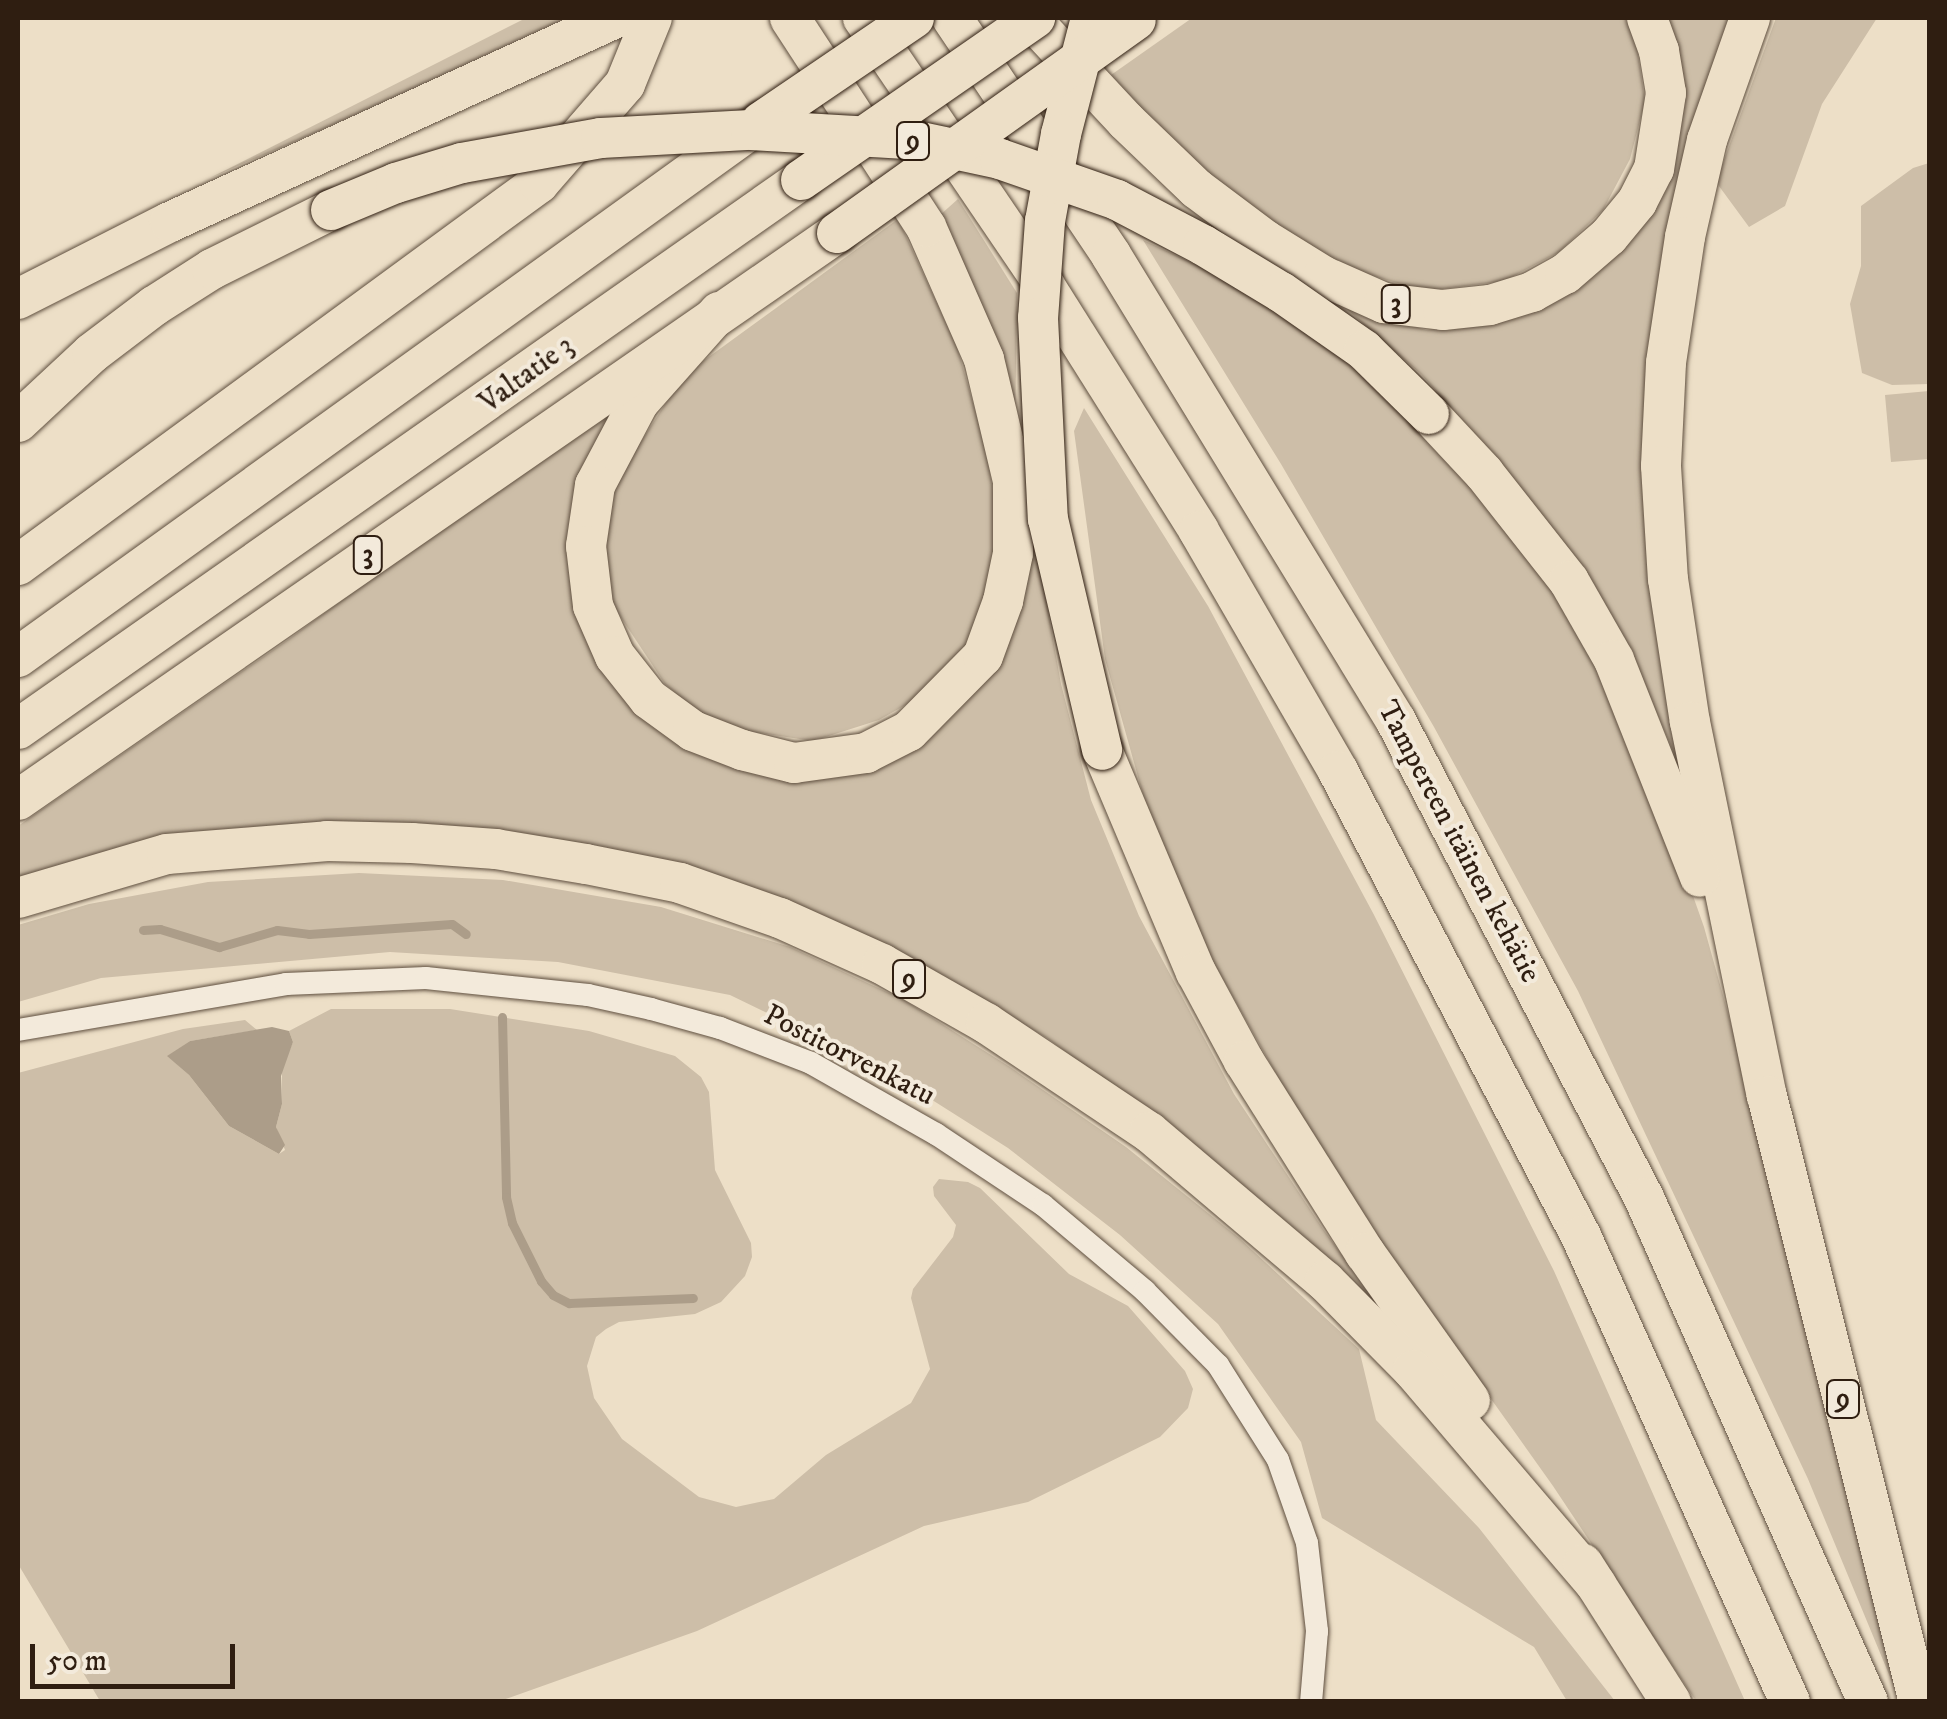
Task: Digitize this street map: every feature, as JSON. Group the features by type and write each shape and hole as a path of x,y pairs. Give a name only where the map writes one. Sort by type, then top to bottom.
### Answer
{"highway":[{"path":"18,299 170,222 615,18"},
{"path":"18,565 539,183 570,153 625,84 652,18"},
{"path":"720,312 639,402 595,485 586,546 593,606 615,656 648,699 693,731 742,750 794,763 866,753 910,731 983,656 1003,601 1014,554 1012,481 984,359 926,227 790,18"},
{"path":"863,18 1045,286 1199,531 1347,788 1581,1236 1790,1702"},
{"path":"18,657 761,122 914,18"},
{"name":"3","path":"1033,18 1126,121 1196,189 1266,240 1323,276 1384,303 1443,310 1490,305 1532,292 1565,274 1609,236 1637,202 1654,169 1666,92 1660,51 1647,18"},
{"name":"Valtatie 3","path":"18,730 1033,18"},
{"path":"1091,18 1061,134 1045,221 1038,318 1048,519 1102,750 1196,972 1288,1135 1596,1584"},
{"name":"3","path":"18,800 837,233 1139,18"},
{"path":"1750,18 1708,140 1685,237 1666,363 1660,466 1668,579 1690,722 1767,1096"},
{"name":"Tampereen itäinen kehätie","path":"956,24 1110,255 1396,722 1644,1198 1868,1702"},
{"name":"9","path":"18,422 92,353 154,306 212,269 331,210 396,183 462,164 601,138 750,130 906,139 1000,158 1100,194 1203,245 1281,292 1364,350 1429,414 1532,531 1569,581 1614,660 1694,853 1767,1096 1919,1702"},
{"name":"9","path":"18,898 167,854 240,845 378,842 496,849 680,883 780,918 882,964 986,1023 1180,1157 1325,1280 1400,1357 1596,1584 1671,1702"}],"street":[{"name":"Postitorvenkatu","path":"18,1030 286,984 355,978 474,980 588,995 720,1028 855,1086 1043,1205 1145,1291 1218,1365 1278,1460 1303,1529 1317,1631 1311,1702"}],"shaded area":[{"path":"526,18 580,18 210,178"},
{"path":"1192,18 1625,18 1636,42 1645,101 1630,159 1603,210 1559,252 1504,281 1425,291 1339,266 1200,173 1111,75"},
{"path":"1661,18 1740,18 1672,255 1688,786 1638,669 1499,462 1421,374 1342,305 1426,330 1495,323 1647,203"},
{"path":"1776,18 1877,18 1822,104 1785,206 1749,227 1716,182"},
{"path":"1929,163 1929,384 1892,385 1862,373 1850,304 1861,266 1861,206 1913,168"},
{"path":"958,199 1017,293 1015,431 939,216"},
{"path":"898,219 957,347 987,452 996,513 994,577 963,656 916,699 879,720 813,741 713,726 665,684 614,607 600,549 618,477 684,375"},
{"path":"1143,240 1220,276 1306,329 1383,393 1491,501 1578,625 1640,746 1704,927 1790,1236 1900,1701 1808,1479 1578,991 1434,727 1281,464"},
{"path":"1929,391 1929,459 1891,462 1885,395"},
{"path":"614,402 581,477 567,540 683,747 745,771 802,776 917,741 1034,533 1061,684 1091,800 1139,916 1234,1094 1323,1229 1404,1340 1189,1143 1047,1038 901,953 560,845 18,880 18,826 289,639"},
{"path":"1084,408 1208,606 1373,913 1554,1271 1745,1701 1696,1701 1553,1486 1402,1274 1297,1111 1214,963 1147,809 1105,659 1074,431"},
{"path":"359,873 503,880 661,907 790,947 904,1000 1010,1067 1126,1147 1239,1238 1359,1349 1376,1420 1479,1528 1615,1701 1567,1701 1534,1647 1322,1518 1301,1442 1218,1324 1120,1235 1008,1148 888,1072 730,995 558,962 390,952 101,978 18,1002 18,925 89,904 208,882"},
{"path":"331,1009 450,1009 589,1031 675,1056 701,1077 709,1092 715,1170 751,1243 752,1257 745,1276 721,1302 695,1314 619,1322 606,1329 596,1337 587,1366 594,1398 622,1439 699,1497 736,1507 774,1499 826,1455 911,1403 930,1369 911,1298 913,1289 953,1237 956,1225 934,1196 933,1187 939,1179 968,1182 980,1188 1069,1274 1128,1306 1185,1371 1193,1389 1188,1408 1160,1437 1028,1502 924,1526 697,1631 500,1701 100,1701 18,1564 18,1073 183,1029 245,1020 257,1030 190,1041 168,1056 189,1075 229,1126 279,1154 285,1150 276,1127 282,1104 282,1068 293,1042 289,1031"},
{"path":"272,1027 289,1031 293,1042 281,1076 282,1104 276,1127 285,1145 279,1154 229,1126 189,1075 167,1056 190,1041"}],"waterway":[{"path":"143,930 160,929 219,947 277,930 309,934 452,924 466,934"},
{"path":"502,1017 506,1197 512,1223 541,1281 553,1295 569,1303 693,1298"}]}
